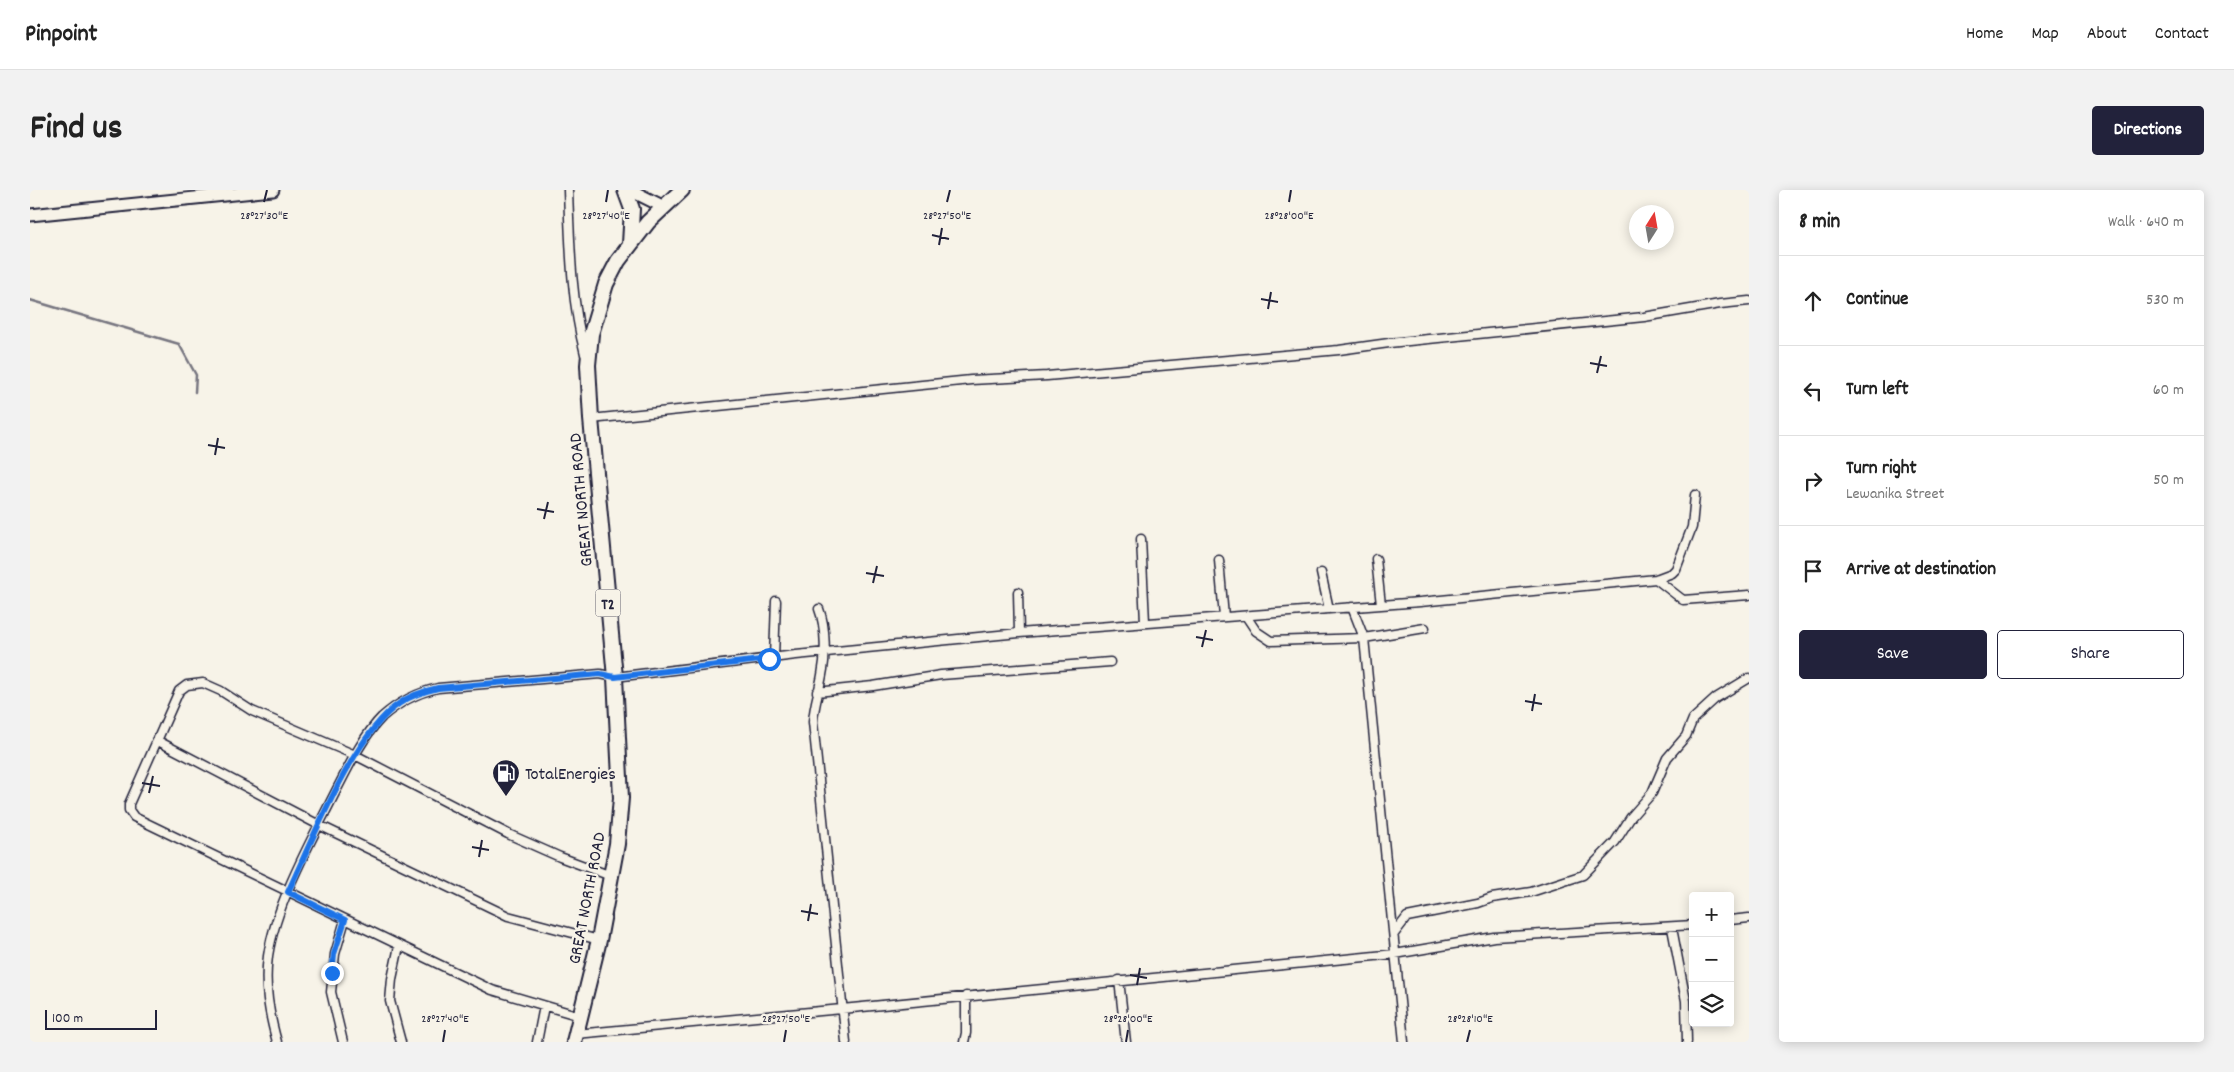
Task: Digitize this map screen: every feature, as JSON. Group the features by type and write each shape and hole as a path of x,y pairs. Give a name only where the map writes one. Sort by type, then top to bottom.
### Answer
{"highway":[{"path":"625,190 632,209 630,244"},
{"name":"GREAT NORTH ROAD","path":"575,1038 599,940 617,844 621,798 615,677 591,419 588,365 592,334 606,284 618,261 648,222 682,190"}],"main road":[{"path":"30,215 273,190"},
{"path":"630,190 664,207"}],"street":[{"path":"568,190 575,302 578,327 588,365"},
{"path":"591,419 971,380 1047,376 1339,350 1389,343 1644,318 1720,304 1749,301"},
{"path":"277,1042 266,991 268,955 278,916 319,824 355,755 380,719 400,703 420,693 438,688 600,674 615,677 774,658 1019,633 1381,605 1656,579 1676,569 1692,528 1695,495"},
{"path":"1140,539 1146,622"},
{"path":"1376,558 1381,605"},
{"path":"1219,560 1224,617"},
{"path":"1320,573 1329,609"},
{"path":"1656,579 1683,600 1749,595"},
{"path":"1018,592 1019,633"},
{"path":"774,658 776,601"},
{"path":"1352,607 1364,638 1404,1042"},
{"path":"818,609 822,617 824,654 822,674 816,692 813,722 846,1042"},
{"path":"1246,616 1256,631 1271,641 1364,638 1425,628"},
{"path":"816,692 873,686 941,675 1110,662"},
{"path":"1394,934 1407,917 1478,903 1492,898 1531,892 1583,875 1616,842 1631,817 1652,792 1666,758 1686,736 1693,719 1716,698 1749,678"},
{"path":"580,1016 492,990 134,817 129,810 129,804 179,691 186,685 203,683 221,691 252,711 355,755 508,834 560,858 611,876"},
{"path":"158,741 319,824 508,916 599,940"},
{"path":"1734,920 1749,918"},
{"path":"343,1042 331,992 334,954 345,920"},
{"path":"575,1038 1119,980 1396,954 1494,937 1689,926"},
{"path":"1672,928 1686,1001 1687,1042"},
{"path":"399,946 390,1001 402,1042"},
{"path":"1119,980 1126,1042"},
{"path":"964,1042 966,1033 966,996"},
{"path":"537,1042 544,1006"}],"waterway":[{"path":"30,300 179,344 196,375 195,392"}],"place":[{"name":"TotalEnergies","path":"506,797"}],"route":[{"path":"332,973 334,954 345,920 288,892 319,824 355,755 380,719 400,703 420,693 438,688 600,674 615,677 769,659"}]}
